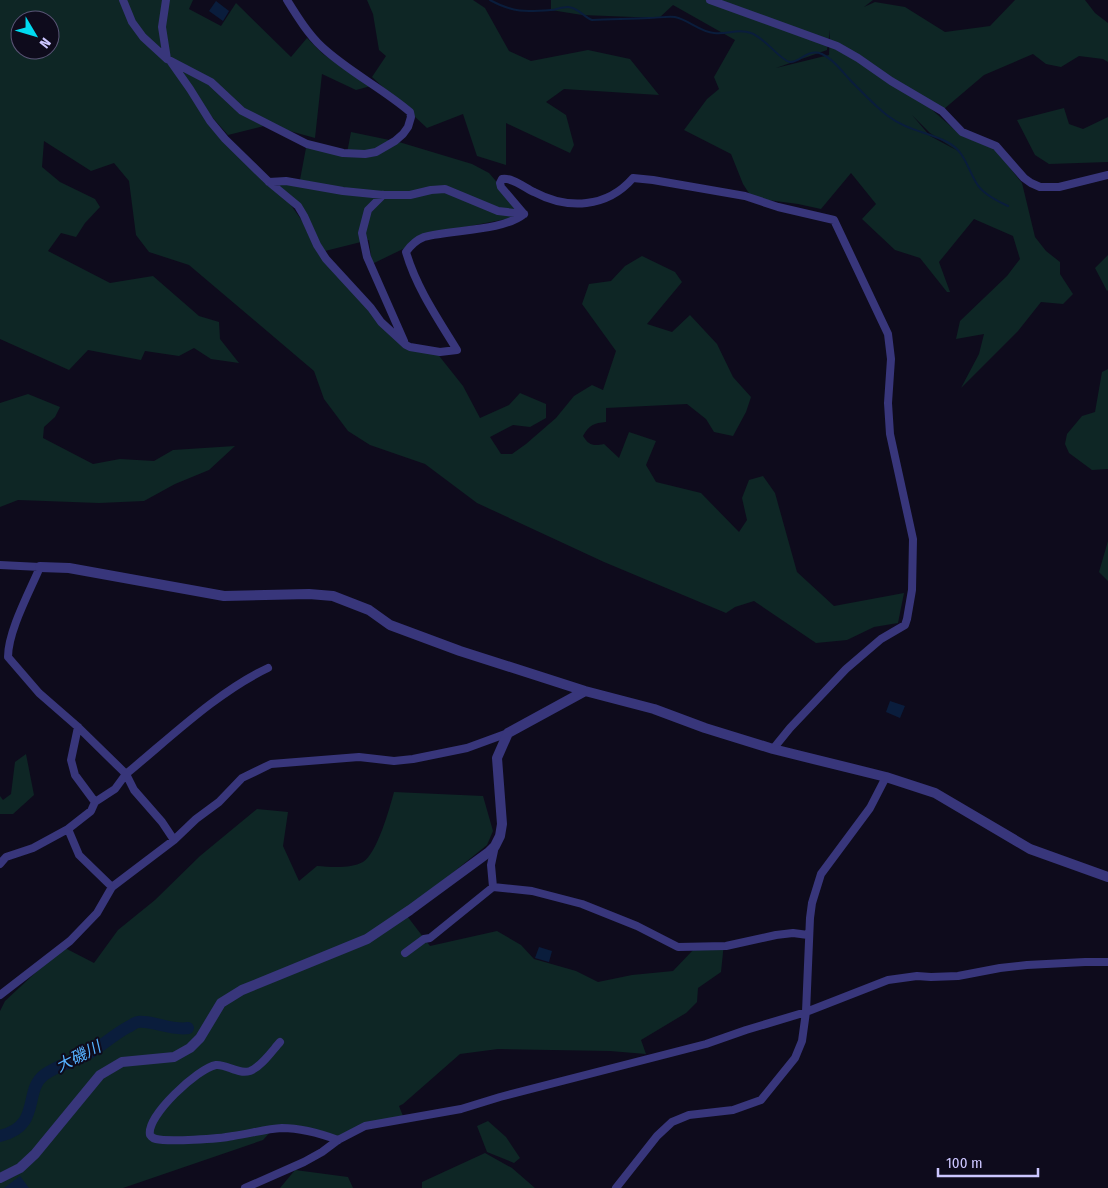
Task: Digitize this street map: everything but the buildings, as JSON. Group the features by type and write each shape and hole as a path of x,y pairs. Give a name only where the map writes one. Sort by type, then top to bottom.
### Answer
{"street":[{"path":"123,0 132,22 143,37 169,61 225,140 268,182 298,206 326,259 372,308 382,322 406,345 440,352 457,350 411,268 406,252 413,244 423,237 481,228 517,219 524,214"},
{"path":"166,0 162,27 169,61"},
{"path":"169,61 211,82 242,111 307,144 342,153 365,154 382,150 396,141 408,127 411,118 410,112 392,97 343,65 320,46 300,21 287,0"},
{"path":"710,0 837,46 942,111 962,132 996,146 1024,178 1031,183 1040,186 1059,187 1108,175"},
{"path":"524,214 501,187 502,179 509,179 536,194 573,204 606,199 624,189 633,178 653,180 745,196 778,207 834,220 880,315 888,334 891,359 888,403 890,434 913,539 912,590 907,619 905,625 881,639 846,669 790,728 773,749"},
{"path":"268,182 286,181 343,191 383,195 410,195 445,189 498,211 524,214"},
{"path":"383,195 368,210 362,233 367,257 406,345"},
{"path":"0,565 68,568 224,596 309,594 333,596 369,610 390,625 425,639 585,690 654,709 705,728 773,749 886,777 935,793 1030,849 1108,877"},
{"path":"40,567 14,628 8,656 39,693 78,727 126,774 134,790 162,822 174,840"},
{"path":"0,864 6,857 33,848 68,829 91,811 95,802 115,789 126,774 216,700 255,674 268,668"},
{"path":"0,995 83,929 97,913 112,887 174,840 196,819 219,802 242,778 271,764 359,757 394,761 467,748 508,733 585,690"},
{"path":"78,727 71,760 75,775 95,802"},
{"path":"493,887 491,865 502,824 497,758 508,733"},
{"path":"616,1188 657,1136 672,1122 689,1115 733,1110 760,1100 795,1058 802,1041 806,1012 808,934 812,903 821,874 870,808 886,777"},
{"path":"68,829 79,855 112,887"},
{"path":"0,1178 20,1168 35,1154 100,1075 122,1062 174,1057 190,1048 200,1038 221,1002 242,990 367,939 457,876 495,846"},
{"path":"405,953 424,939 430,938 493,887 532,891 582,904 637,926 678,947 726,946 776,935 808,934"},
{"path":"245,1188 304,1162 338,1140 365,1126 461,1109 500,1097 697,1047 806,1012 888,980 917,976 958,976 1027,965 1108,962"},
{"path":"280,1042 258,1066 250,1071 241,1072 218,1065 204,1070 179,1090 163,1107 150,1125 150,1135 158,1140 186,1140 231,1137 268,1129 283,1128 306,1130 338,1140"}],"green space":[{"path":"0,0 124,0 132,22 127,0 193,0 189,9 221,26 236,3 291,57 307,38 323,54 371,86 356,90 322,74 315,138 268,125 228,135 195,98 213,128 283,194 320,246 301,211 275,182 299,185 306,148 347,153 351,132 399,142 472,164 489,173 524,214 419,236 405,248 372,264 369,240 325,251 345,279 400,340 436,352 463,386 480,418 509,405 520,393 546,404 546,418 530,427 513,425 490,437 501,454 512,454 526,444 556,418 574,396 592,385 603,390 616,351 582,304 589,284 611,281 625,266 642,256 675,272 682,282 647,324 672,332 690,315 717,344 733,377 751,397 746,412 733,436 714,432 706,419 687,404 606,408 606,422 595,424 587,429 583,436 587,442 597,445 604,444 619,458 629,432 656,441 646,465 656,482 701,493 739,532 747,520 742,498 749,480 763,476 775,493 797,572 834,606 904,593 898,623 874,627 847,640 816,643 754,601 735,607 726,613 604,562 477,503 425,464 370,445 348,431 324,399 314,371 189,265 149,252 136,235 129,181 114,163 91,171 44,141 42,167 60,182 95,199 100,207 85,223 76,237 61,233 48,251 110,283 153,276 199,316 219,322 220,339 239,363 211,359 194,348 179,356 145,351 141,360 88,350 69,370 0,339"},
{"path":"367,0 473,0 485,8 509,51 531,61 588,50 630,59 659,95 564,89 546,102 566,115 574,145 570,153 506,123 506,165 477,156 463,114 427,128 372,77 386,56 379,50 373,14"},
{"path":"551,0 873,0 864,7 875,2 905,7 945,32 990,26 1015,0 1085,0 1095,13 1108,23 1108,62 1103,59 1079,56 1061,67 1046,64 1033,54 984,75 944,109 915,95 962,136 995,149 1022,183 1035,237 1046,251 1060,262 1060,274 1073,294 1063,304 1041,302 1018,331 961,388 979,354 984,334 956,339 960,321 1007,276 1020,259 1013,236 974,219 939,262 950,292 947,292 920,258 895,250 862,219 876,204 851,173 821,209 752,198 743,184 731,154 684,130 707,99 719,89 714,77 735,40 673,5 659,18 582,15 551,10","holes":["830,30 829,55 776,68 827,50","912,115 930,133 958,151 930,136"]},
{"path":"1064,108 1069,124 1083,129 1108,117 1108,162 1049,164 1035,155 1017,120"},
{"path":"1108,255 1108,290 1107,291 1095,268"},
{"path":"1108,369 1108,469 1092,470 1069,453 1065,444 1067,434 1082,416 1095,412 1102,372"},
{"path":"28,394 60,407 55,417 44,427 43,438 93,464 120,459 154,461 173,450 235,446 209,470 175,484 144,501 99,503 18,500 0,507 0,403"},
{"path":"1108,541 1108,581 1099,572"},
{"path":"26,754 34,795 13,814 0,814 0,796 3,800 11,794 15,762"},
{"path":"394,792 483,796 493,831 487,845 404,912 430,946 497,931 521,945 534,959 576,971 598,982 632,975 673,971 695,948 724,943 721,972 698,988 697,1002 686,1013 641,1040 646,1054 610,1051 498,1049 460,1054 399,1106 403,1116 333,1138 275,1127 263,1140 123,1188 0,1188 0,1011 5,1001 63,947 94,963 118,930 155,900 200,856 257,809 288,812 283,846 299,881 317,866 352,866 363,862 373,850 378,840"},
{"path":"488,1121 506,1137 520,1158 514,1163 487,1152 477,1126"},
{"path":"485,1153 512,1168 535,1188 422,1188 422,1182"},
{"path":"295,1170 348,1177 353,1188 280,1188"}],"water":[{"path":"216,1 229,11 223,21 209,11"},
{"path":"890,701 905,706 900,718 886,712"},
{"path":"539,947 552,951 549,962 535,958"},
{"path":"20,1176 29,1188 4,1188"}],"waterway":[{"path":"490,0 520,11 543,11 571,7 592,20 675,17 709,32 737,31 751,33 756,35 786,61 790,62 794,62 808,54 822,54 895,121 947,142 958,150 980,188 991,197 1008,206"},
{"name":"大磯川","path":"0,1136 13,1131 22,1124 27,1117 38,1082 44,1075 59,1066 86,1055 137,1022 182,1029 188,1028"}]}
